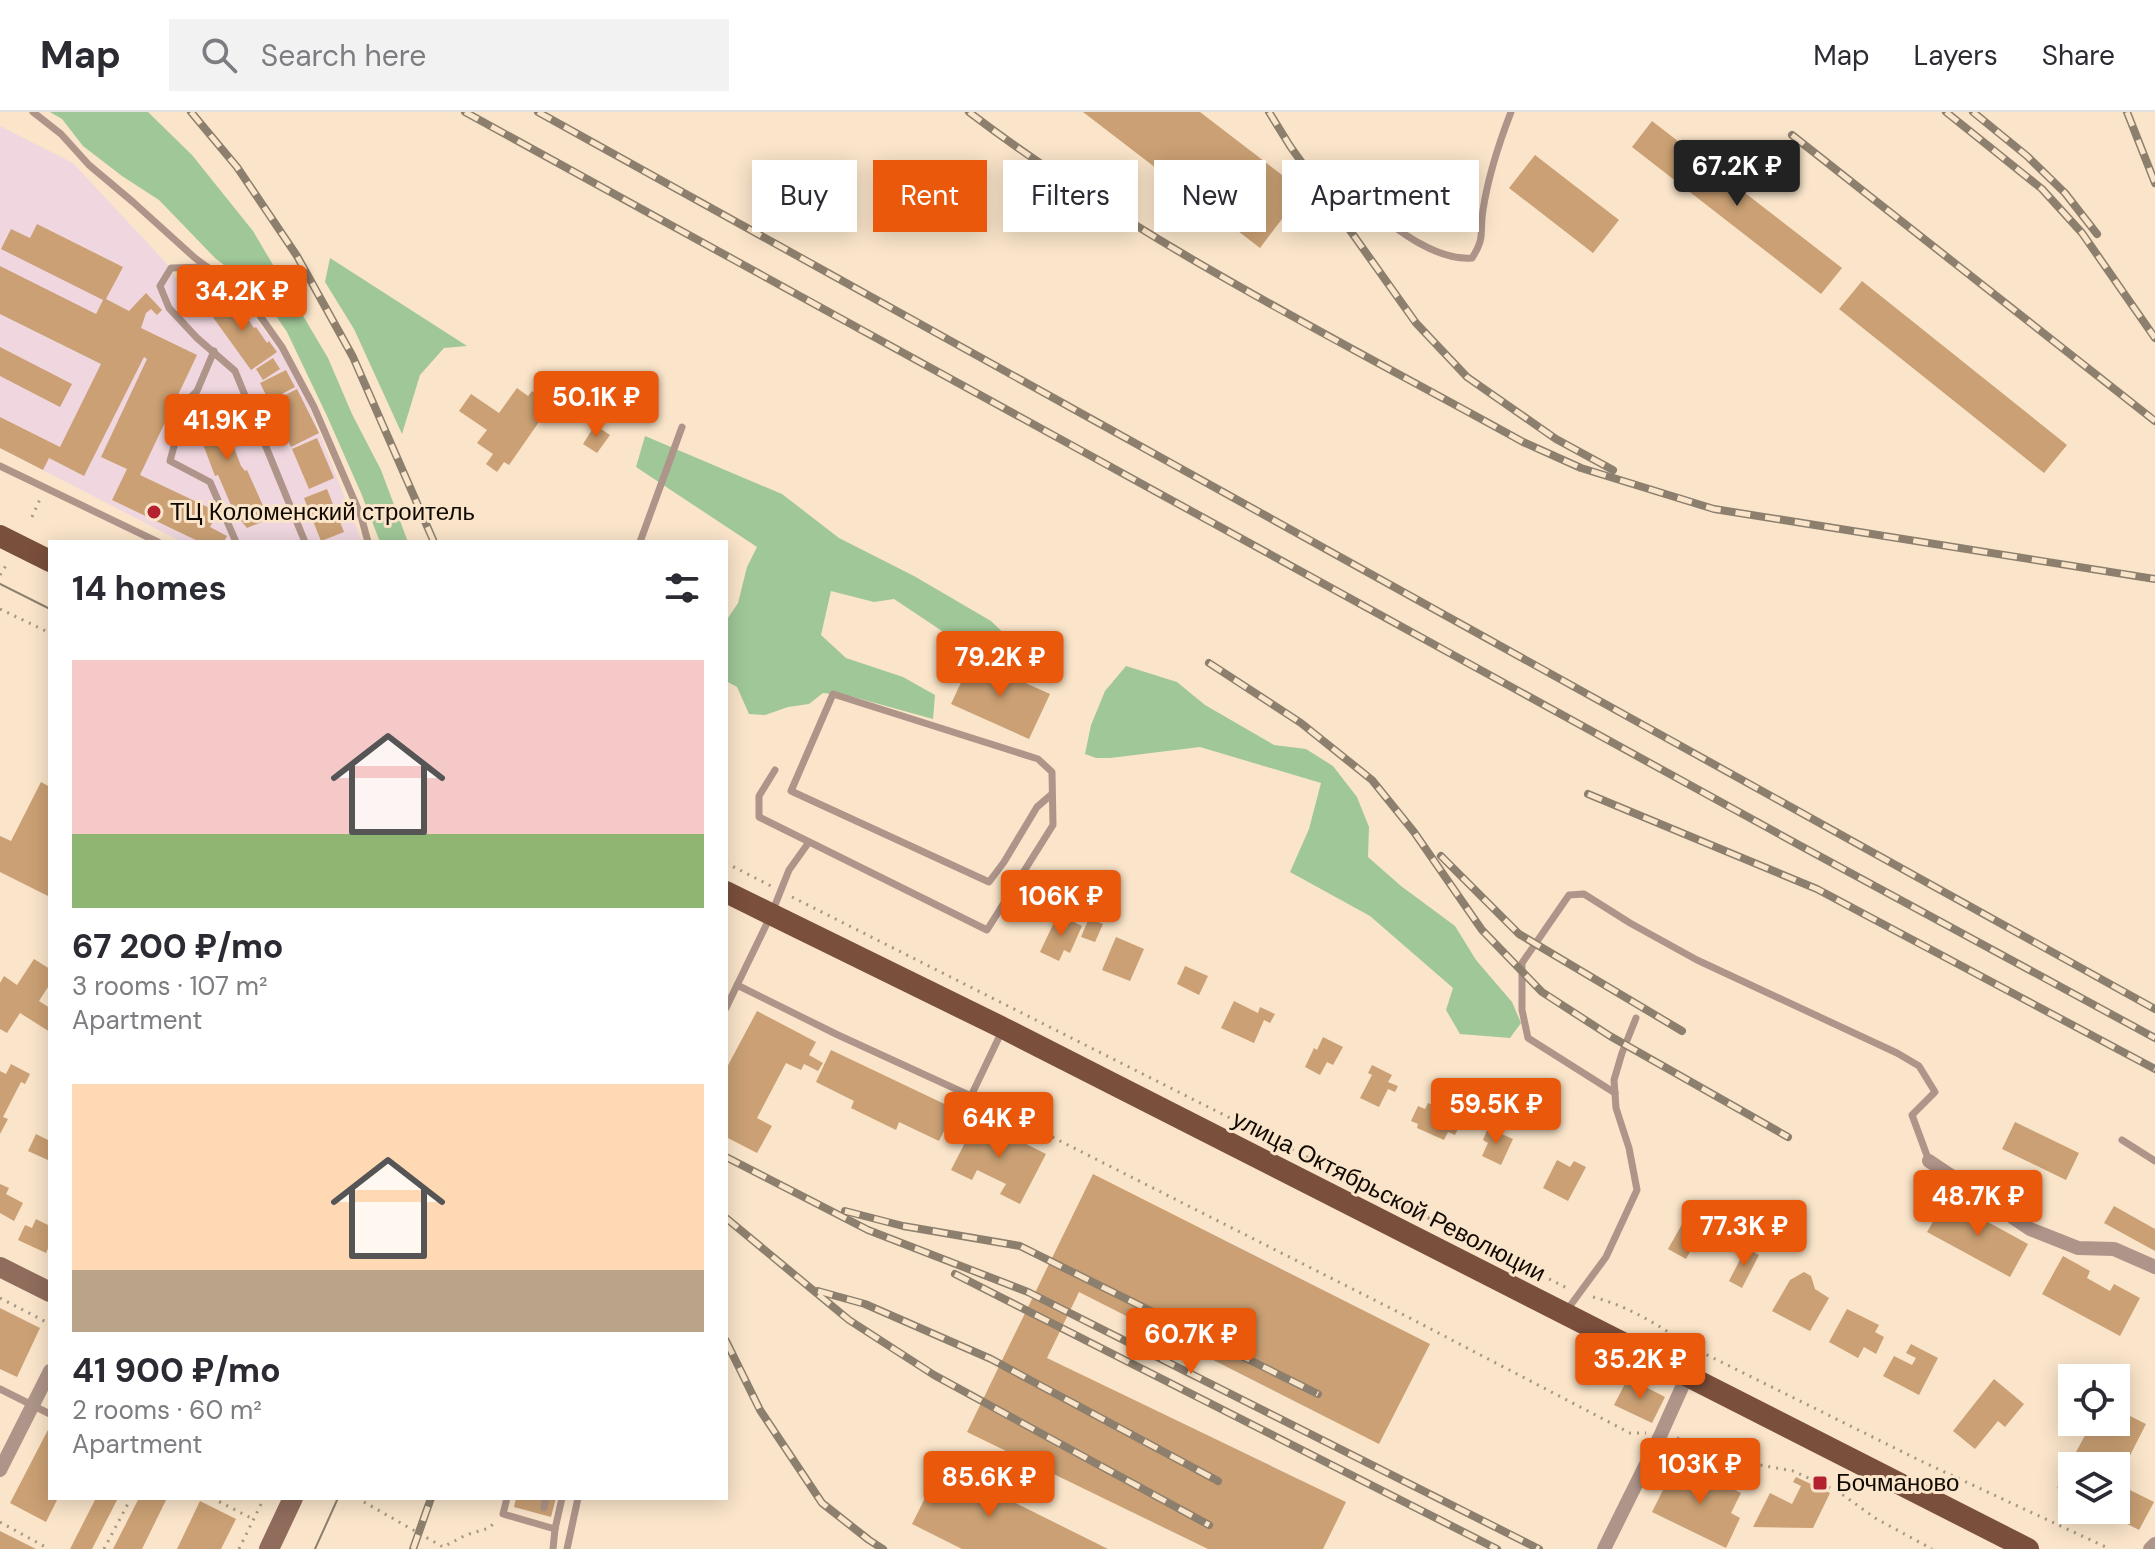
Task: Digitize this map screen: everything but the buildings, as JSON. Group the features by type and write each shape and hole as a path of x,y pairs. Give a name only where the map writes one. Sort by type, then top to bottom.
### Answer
{"main road":[{"path":"0,536 48,560"},
{"name":"улица Октябрьской Революции","path":"728,893 1003,1028 2028,1549"}],"street":[{"path":"1929,1161 2030,1229 2078,1248 2114,1249 2155,1267"},
{"path":"0,1267 48,1291"},
{"path":"0,1470 48,1375"},
{"path":"1604,1549 1687,1376"},
{"path":"269,1549 292,1500"},
{"path":"2150,1549 2155,1544"}],"lane":[{"path":"33,112 207,267 246,296 282,347 326,434 361,516 367,540"},
{"path":"1401,232 1458,260 1472,258 1482,244 1483,211 1511,112"},
{"path":"207,267 171,268 160,286 169,308 235,371 304,540"},
{"path":"214,351 197,391 186,402 170,461 210,482 235,540"},
{"path":"641,540 682,427"},
{"path":"0,466 154,540"},
{"path":"775,770 759,796 759,817 987,930 1053,825 1052,772 1038,759 833,694 791,791 989,882 1037,807 1052,794"},
{"path":"728,1004 789,870 809,842"},
{"path":"1615,1093 1528,1038 1522,1010 1522,963 1569,895 1584,894 1697,960 1808,1010 1919,1066 1935,1092 1912,1115 1929,1161"},
{"path":"737,985 971,1096 1003,1028"},
{"path":"1564,1315 1606,1257 1637,1190 1629,1148 1616,1108 1614,1080 1636,1018"},
{"path":"2122,1140 2155,1161"},
{"path":"0,1389 48,1413"},
{"path":"506,1500 503,1514 555,1529"},
{"path":"544,1508 546,1500"},
{"path":"553,1549 562,1500"},
{"path":"567,1549 578,1500"}],"path":[{"path":"32,517 46,488"},
{"path":"0,575 7,564"},
{"path":"0,609 48,632"},
{"path":"728,864 1578,1293 1614,1303 1717,1360 1921,1461 2110,1549"},
{"path":"971,1096 1630,1433 1661,1434 1733,1460 1793,1471 1839,1492 1875,1518 1932,1549"},
{"path":"0,1298 48,1323"},
{"path":"104,1549 130,1500"},
{"path":"216,1500 253,1519"},
{"path":"239,1549 263,1500"},
{"path":"360,1500 443,1547 489,1528 503,1514"},
{"path":"0,1522 49,1549"},
{"path":"2093,1549 2097,1543"}],"shaded area":[{"path":"0,126 73,163 171,268 180,288 231,288 279,349 308,403 361,540 178,540 0,448"}],"green space":[{"path":"50,112 148,112 192,155 253,231 328,358 381,470 407,540 379,540 327,416 287,332 261,294 215,258 159,200 83,146 62,119"},
{"path":"330,258 467,346 444,348 420,375 402,434 354,329 325,282"},
{"path":"645,436 782,494 839,538 914,576 991,621 1013,642 993,646 951,637 894,599 874,602 831,591 821,635 846,658 903,677 935,695 933,719 850,696 823,693 809,704 765,715 749,714 737,687 728,682 728,618 738,603 747,567 757,547 636,467"},
{"path":"1126,666 1177,682 1205,705 1274,745 1306,749 1333,766 1357,797 1369,827 1368,857 1455,926 1476,960 1512,1002 1521,1023 1510,1038 1460,1034 1446,1010 1453,988 1370,916 1290,872 1309,829 1321,783 1200,747 1110,758 1085,754 1091,725 1105,691"}],"tram line":[{"path":"0,584 48,608"},
{"path":"315,1549 337,1500"}],"railway":[{"path":"191,112 237,167 297,256 353,357 433,540"},
{"path":"465,112 2155,1038"},
{"path":"538,112 2155,1009"},
{"path":"969,112 1101,204 1240,287 1523,442 1581,468 1714,509 2155,579"},
{"path":"1269,112 1416,323 1467,377 1556,439 1613,470"},
{"path":"1946,112 2042,189 2082,233 2155,338"},
{"path":"1973,112 2027,156 2065,193 2097,234"},
{"path":"2127,112 2155,183"},
{"path":"1792,135 2155,421"},
{"path":"1209,663 1301,723 1372,780 1414,832 1482,930 1542,992 1610,1036 1788,1137"},
{"path":"1588,794 1817,889 2155,1069"},
{"path":"1441,856 1519,934 1682,1031"},
{"path":"728,1158 868,1230 1028,1292 1539,1549"},
{"path":"845,1211 903,1226 1020,1246 1318,1394"},
{"path":"728,1220 849,1320 934,1375 1209,1525"},
{"path":"955,1274 1497,1549"},
{"path":"818,1291 865,1304 991,1359 1218,1481"},
{"path":"728,1345 760,1410 822,1503 883,1549"},
{"path":"413,1549 430,1500"}],"place":[{"name":"ТЦ Коломенский строитель","path":"154,512"},
{"name":"Бочманово","path":"1820,1483"}]}
